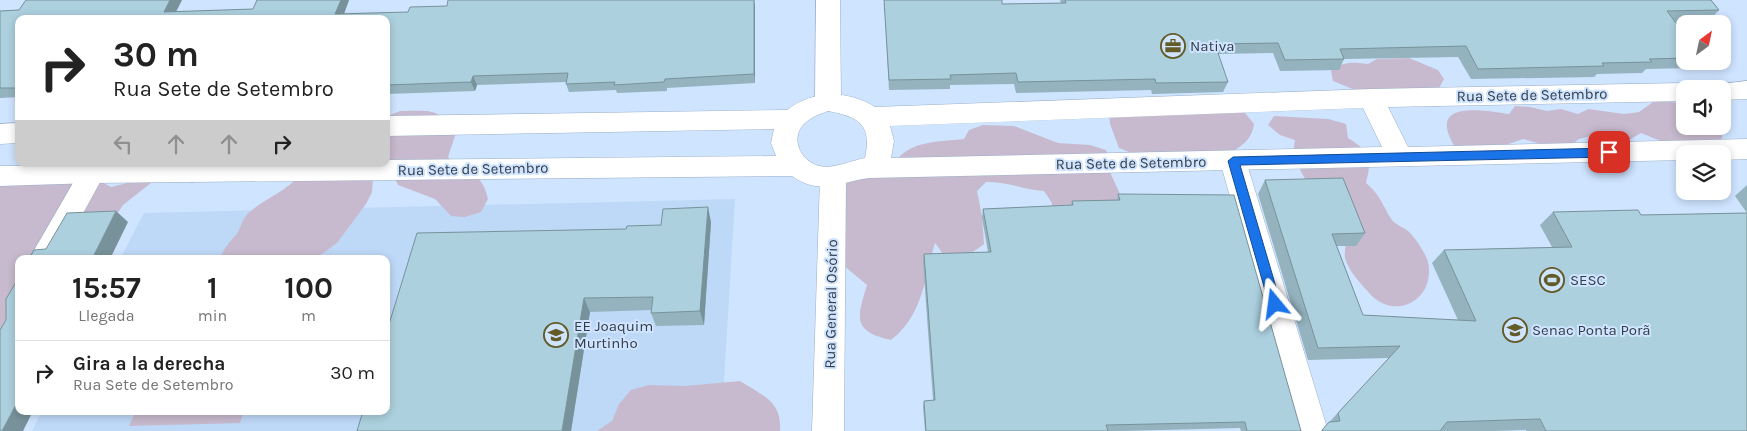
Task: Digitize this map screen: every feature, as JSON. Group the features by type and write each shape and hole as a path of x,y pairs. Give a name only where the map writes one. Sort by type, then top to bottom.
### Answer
{"main road":[{"path":"828,0 828,102"},
{"path":"1731,91 1747,90"},
{"name":"Rua Sete de Setembro","path":"870,116 1371,98 1676,92"},
{"path":"1371,98 1400,157"},
{"path":"828,102 849,105 870,116 878,127 881,140 876,169 866,166 845,176 833,178 813,175 796,166 786,151 784,140 787,129 794,119 807,109 828,102"},
{"path":"390,126 794,119"},
{"path":"0,134 15,133"},
{"name":"Rua Sete de Setembro","path":"876,169 1747,149"},
{"path":"1233,161 1312,431"},
{"name":"Rua Sete de Setembro","path":"0,176 95,168 796,166"},
{"path":"45,255 95,168"},
{"name":"Rua General Osório","path":"828,431 833,178"}],"shaded area":[{"path":"1409,58 1438,70 1444,79 1439,88 1428,92 1360,92 1333,81 1331,71 1344,64 1368,64 1377,59"},
{"path":"1216,95 1242,109 1254,124 1248,139 1235,150 1147,159 1119,148 1110,124 1109,113 1128,100 1142,97 1171,98"},
{"path":"1656,100 1676,103 1676,135 1722,135 1722,138 1715,144 1673,146 1641,133 1622,144 1607,142 1591,136 1579,139 1570,146 1556,148 1523,139 1486,152 1455,147 1448,132 1447,121 1452,115 1461,111 1472,110 1509,114 1515,106 1547,111 1561,109 1578,114 1588,109 1624,114 1639,112"},
{"path":"400,111 427,111 438,115 449,125 456,133 448,157 454,164 477,177 481,182 488,199 481,212 465,217 451,216 435,199 398,185 389,167 390,115"},
{"path":"1274,116 1328,119 1346,124 1348,138 1362,148 1368,156 1369,167 1366,183 1379,197 1392,220 1414,237 1427,259 1429,275 1426,286 1420,296 1402,306 1381,303 1356,278 1345,258 1345,243 1342,235 1309,186 1299,167 1294,149 1295,140 1280,135 1268,125"},
{"path":"983,125 1014,126 1058,143 1090,145 1106,150 1111,162 1111,174 1123,201 1052,215 1052,203 1044,191 986,182 977,191 982,216 984,244 964,256 953,257 942,253 935,243 921,296 910,320 891,340 869,332 861,322 860,315 867,285 843,265 825,191 895,162 902,155 917,146 926,143 964,139 969,130"},
{"path":"151,167 206,167 193,183 179,179 151,183 123,205 115,217 47,255 15,255 15,303 0,330 0,179 100,181 111,187 127,183 139,172"},
{"path":"280,167 353,167 373,178 372,192 366,204 337,243 322,254 222,255 248,213 294,181"},
{"name":"EE Joaquim Murtinho","path":"735,199 721,431 32,431 40,415 390,415 390,255 122,255 144,213"},
{"path":"740,381 769,400 774,406 780,421 780,431 597,431 612,421 619,404 631,390 649,385 685,386"},
{"path":"134,415 243,415 240,423 129,426"}],"building":[{"path":"26,0 170,0 164,12 253,9 257,0 341,0 335,14 408,12 410,7 447,6 448,0 754,0 754,74 665,79 664,82 614,85 615,82 566,84 568,73 473,76 471,82 390,85 390,15 15,15 15,88 0,88 0,11 19,10"},
{"path":"884,0 1002,0 1002,4 1066,3 1065,0 1711,0 1719,10 1667,11 1676,23 1676,58 1649,59 1652,62 1602,63 1604,66 1478,69 1466,46 1340,49 1344,59 1285,60 1278,43 1215,44 1228,82 1156,83 1155,79 1018,82 1016,73 950,75 951,79 889,80"},
{"path":"1343,178 1365,233 1332,234 1363,315 1476,321 1444,250 1572,247 1553,212 1638,210 1641,215 1747,213 1747,431 1546,431 1540,419 1447,422 1440,431 1322,430 1329,422 1340,421 1338,413 1400,346 1318,348 1265,180"},
{"path":"1118,194 1234,195 1301,431 1247,431 1245,422 1106,425 1108,431 926,431 924,401 935,400 924,254 991,252 983,209 1073,205 1072,201 1120,200"},
{"path":"708,207 700,311 651,313 653,297 584,298 562,431 357,431 362,415 390,415 390,321 417,233 626,229 627,226 661,225 663,209"},
{"path":"116,211 94,255 31,255 34,250 46,249 67,213"},
{"path":"15,284 15,407 2,431 0,431 0,330 6,320 6,299"}],"place":[{"name":"Nativa","path":"1173,46"},
{"name":"SESC","path":"1552,280"},
{"name":"Senac Ponta Porã","path":"1515,330"},
{"name":"EE Joaquim Murtinho","path":"556,335"}],"route":[{"path":"1275,304 1233,161 1609,152"}]}
